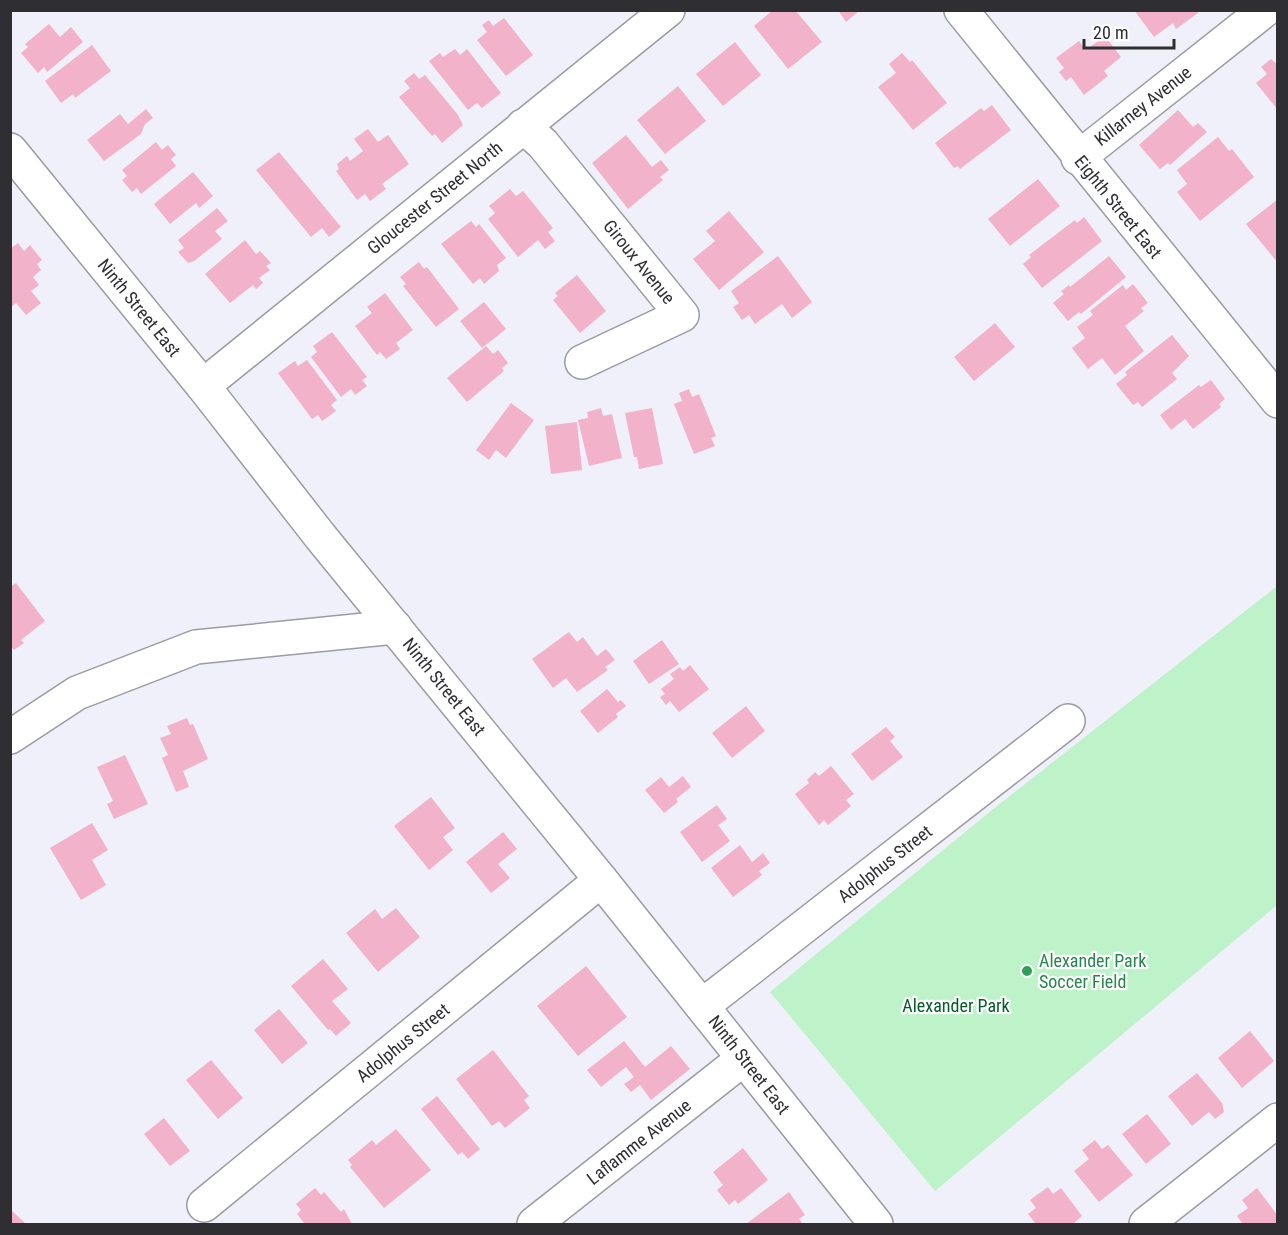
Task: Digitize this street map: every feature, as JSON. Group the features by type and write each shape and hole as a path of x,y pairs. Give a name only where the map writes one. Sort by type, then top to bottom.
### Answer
{"street":[{"name":"Gloucester Street North","path":"203,386 668,10"},
{"name":"Eighth Street East","path":"961,10 1078,158 1278,401"},
{"name":"Killarney Avenue","path":"1078,158 1265,10"},
{"name":"Giroux Avenue","path":"523,126 543,144 682,315 582,362"},
{"name":"Ninth Street East","path":"10,150 203,386 320,536 601,880 876,1224"},
{"path":"10,737 77,693 196,647 395,627"},
{"name":"Adolphus Street","path":"702,1006 1068,722"},
{"name":"Adolphus Street","path":"204,1205 601,880"},
{"name":"Laflamme Avenue","path":"534,1224 743,1059"},
{"path":"1146,1224 1278,1120"}],"green space":[{"name":"Alexander Park","path":"1277,586 1277,905 935,1191 770,992 992,810"}],"building":[{"path":"773,10 795,10 822,42 788,69 754,26"},
{"path":"838,10 860,10 846,22"},
{"path":"1134,10 1197,10 1198,13 1176,29 1173,23 1154,37"},
{"path":"504,18 533,55 506,76 477,40 487,32 482,25 489,20 493,26"},
{"path":"49,24 60,37 71,27 83,42 47,72 44,67 38,73 21,53 28,47 25,44"},
{"path":"1105,36 1121,57 1104,71 1108,76 1084,95 1071,77 1066,81 1059,72 1064,68 1056,58 1079,41 1086,50"},
{"path":"735,42 761,75 723,106 696,74"},
{"path":"92,45 111,71 75,98 73,94 61,103 45,81"},
{"path":"455,49 460,55 467,49 501,93 482,108 477,103 468,110 429,61 440,53 443,57"},
{"path":"902,53 910,62 912,60 947,103 913,130 878,87 896,73 889,64"},
{"path":"1271,59 1278,65 1278,110 1256,83 1267,74 1261,67"},
{"path":"414,73 419,79 425,75 458,115 463,125 442,143 435,134 432,136 399,97 410,88 404,81"},
{"path":"678,86 706,121 665,154 637,120"},
{"path":"992,105 1011,130 960,169 958,166 954,168 935,143 981,108 984,111"},
{"path":"146,109 153,118 145,124 141,134 104,161 87,140 120,114 128,124"},
{"path":"1178,110 1193,127 1198,123 1207,132 1170,165 1168,163 1160,169 1139,145"},
{"path":"368,129 378,142 388,135 409,164 382,184 386,189 370,201 365,194 357,200 336,171 339,169 337,164 347,156 350,161 363,151 354,139"},
{"path":"626,135 652,167 661,160 669,170 660,177 663,180 628,209 592,163"},
{"path":"1218,137 1229,151 1232,149 1254,177 1200,221 1177,192 1187,184 1177,170"},
{"path":"156,142 162,150 168,145 176,155 171,159 176,166 141,194 137,188 132,192 122,180 127,176 122,170"},
{"path":"279,152 341,227 329,237 322,228 311,237 256,170"},
{"path":"193,172 213,196 199,208 196,203 170,224 154,204"},
{"path":"1038,179 1060,206 1010,246 988,219"},
{"path":"510,189 516,196 523,191 553,228 548,232 555,241 545,249 538,240 518,257 488,219 495,213 489,206"},
{"path":"1278,199 1278,263 1246,224"},
{"path":"217,208 228,221 215,231 222,239 194,261 188,263 178,252 184,248 178,240"},
{"path":"729,211 764,252 719,290 693,259 715,241 706,231"},
{"path":"1084,217 1102,241 1042,288 1023,264 1031,257 1029,255 1075,220 1077,223"},
{"path":"471,221 476,227 479,224 506,258 497,265 499,271 484,284 480,278 473,284 441,244"},
{"path":"245,240 256,254 260,251 271,263 266,266 270,270 259,278 263,283 256,289 253,285 230,303 205,274"},
{"path":"18,243 24,251 30,245 42,260 37,264 41,270 33,277 39,285 31,291 41,303 26,315 16,303 10,308 10,249"},
{"path":"778,256 812,302 792,318 782,304 755,324 749,315 742,320 733,307 739,303 731,291"},
{"path":"1109,256 1126,277 1081,314 1079,312 1068,321 1053,303 1064,294 1061,291 1069,285 1070,287"},
{"path":"419,262 424,269 427,267 459,309 436,327 403,286 406,284 400,277"},
{"path":"577,275 606,311 580,333 553,300 558,296 555,293"},
{"path":"1133,284 1148,303 1141,308 1144,311 1125,326 1144,351 1115,375 1102,358 1088,369 1072,348 1085,338 1077,327 1093,315 1090,311 1123,285 1126,290"},
{"path":"385,293 413,330 396,343 400,349 386,359 380,352 377,355 355,326 372,313 367,307"},
{"path":"484,302 506,329 482,348 460,321"},
{"path":"995,323 1015,347 974,381 954,357"},
{"path":"332,332 367,377 362,380 367,386 355,395 351,389 341,397 311,357 317,352 313,346"},
{"path":"1172,335 1189,356 1172,373 1177,379 1142,407 1138,402 1133,405 1116,384 1127,375 1125,372"},
{"path":"486,346 493,354 498,350 508,363 502,368 504,371 467,402 447,378"},
{"path":"307,360 337,400 331,405 336,411 322,421 318,415 312,419 278,373 295,361 298,366"},
{"path":"1211,380 1225,399 1219,404 1221,407 1193,429 1185,419 1171,430 1160,415 1199,385 1201,387"},
{"path":"689,389 692,397 699,394 716,436 711,438 715,446 694,454 674,404 682,401 679,393"},
{"path":"511,403 534,420 506,458 496,450 489,460 476,450"},
{"path":"601,408 603,416 612,414 622,458 589,466 578,420 588,418 587,412"},
{"path":"652,408 663,464 639,469 637,457 634,457 625,413"},
{"path":"577,422 582,470 551,474 545,426"},
{"path":"16,583 45,621 21,640 24,643 14,650 10,646 10,587"},
{"path":"569,632 577,642 583,637 597,656 606,649 615,660 605,667 608,670 577,692 566,678 553,688 532,659"},
{"path":"662,640 679,664 649,684 633,661"},
{"path":"690,665 709,689 679,712 670,701 666,705 660,697 665,694 661,689 674,679 670,674 680,667 683,671"},
{"path":"607,689 618,702 621,700 626,706 616,714 618,717 598,733 580,711"},
{"path":"746,706 765,731 732,758 712,733"},
{"path":"187,718 190,725 193,724 208,759 183,771 189,787 176,792 162,758 168,755 160,738 171,734 167,726"},
{"path":"886,727 895,737 890,741 903,757 872,781 851,754"},
{"path":"125,755 148,804 114,819 107,804 113,801 97,767"},
{"path":"831,766 854,794 846,800 851,806 828,825 824,820 819,825 795,794 809,783 807,780 815,772 819,776"},
{"path":"683,776 691,787 664,813 645,790 661,777 669,787"},
{"path":"431,797 455,828 443,837 453,850 429,870 394,826"},
{"path":"717,805 727,819 718,825 730,841 702,862 680,832"},
{"path":"92,823 108,850 92,860 106,885 81,900 50,848"},
{"path":"503,832 517,849 498,864 510,878 491,893 466,862"},
{"path":"740,845 752,862 763,853 770,863 759,871 762,875 733,897 711,868"},
{"path":"396,908 420,937 378,972 346,933 375,909 382,919"},
{"path":"323,959 348,989 332,1001 351,1023 336,1036 330,1029 328,1030 291,986"},
{"path":"586,966 627,1017 578,1056 537,1006"},
{"path":"279,1009 308,1043 282,1064 254,1030"},
{"path":"1250,1031 1274,1061 1242,1088 1218,1058"},
{"path":"624,1041 645,1067 671,1046 690,1069 651,1100 640,1085 631,1092 624,1084 634,1077 626,1067 601,1087 587,1070"},
{"path":"493,1050 529,1096 524,1100 530,1108 505,1128 499,1121 492,1126 456,1079"},
{"path":"211,1060 243,1098 218,1119 186,1080"},
{"path":"1197,1073 1222,1103 1224,1112 1215,1119 1209,1112 1192,1126 1168,1096"},
{"path":"437,1096 480,1149 468,1159 462,1152 458,1155 421,1109"},
{"path":"1147,1114 1171,1144 1146,1164 1122,1134"},
{"path":"164,1118 190,1151 170,1166 144,1134"},
{"path":"396,1129 431,1170 384,1208 350,1167 352,1165 348,1160 372,1140 376,1145"},
{"path":"1095,1140 1102,1149 1108,1145 1133,1175 1099,1202 1074,1171 1089,1159 1082,1150"},
{"path":"743,1148 768,1180 738,1204 735,1200 729,1205 717,1190 723,1185 713,1172"},
{"path":"1048,1187 1053,1194 1061,1188 1082,1216 1074,1224 1036,1224 1028,1214 1036,1208 1030,1200"},
{"path":"315,1188 321,1195 324,1192 341,1212 344,1209 352,1224 305,1224 297,1214 301,1210 296,1204"},
{"path":"1257,1188 1278,1216 1278,1224 1243,1224 1237,1216 1248,1208 1242,1200"},
{"path":"789,1192 805,1215 799,1219 803,1224 746,1224"},
{"path":"10,1209 26,1224 10,1224"}],"place":[{"name":"Alexander Park Soccer Field","path":"1027,971"}]}
